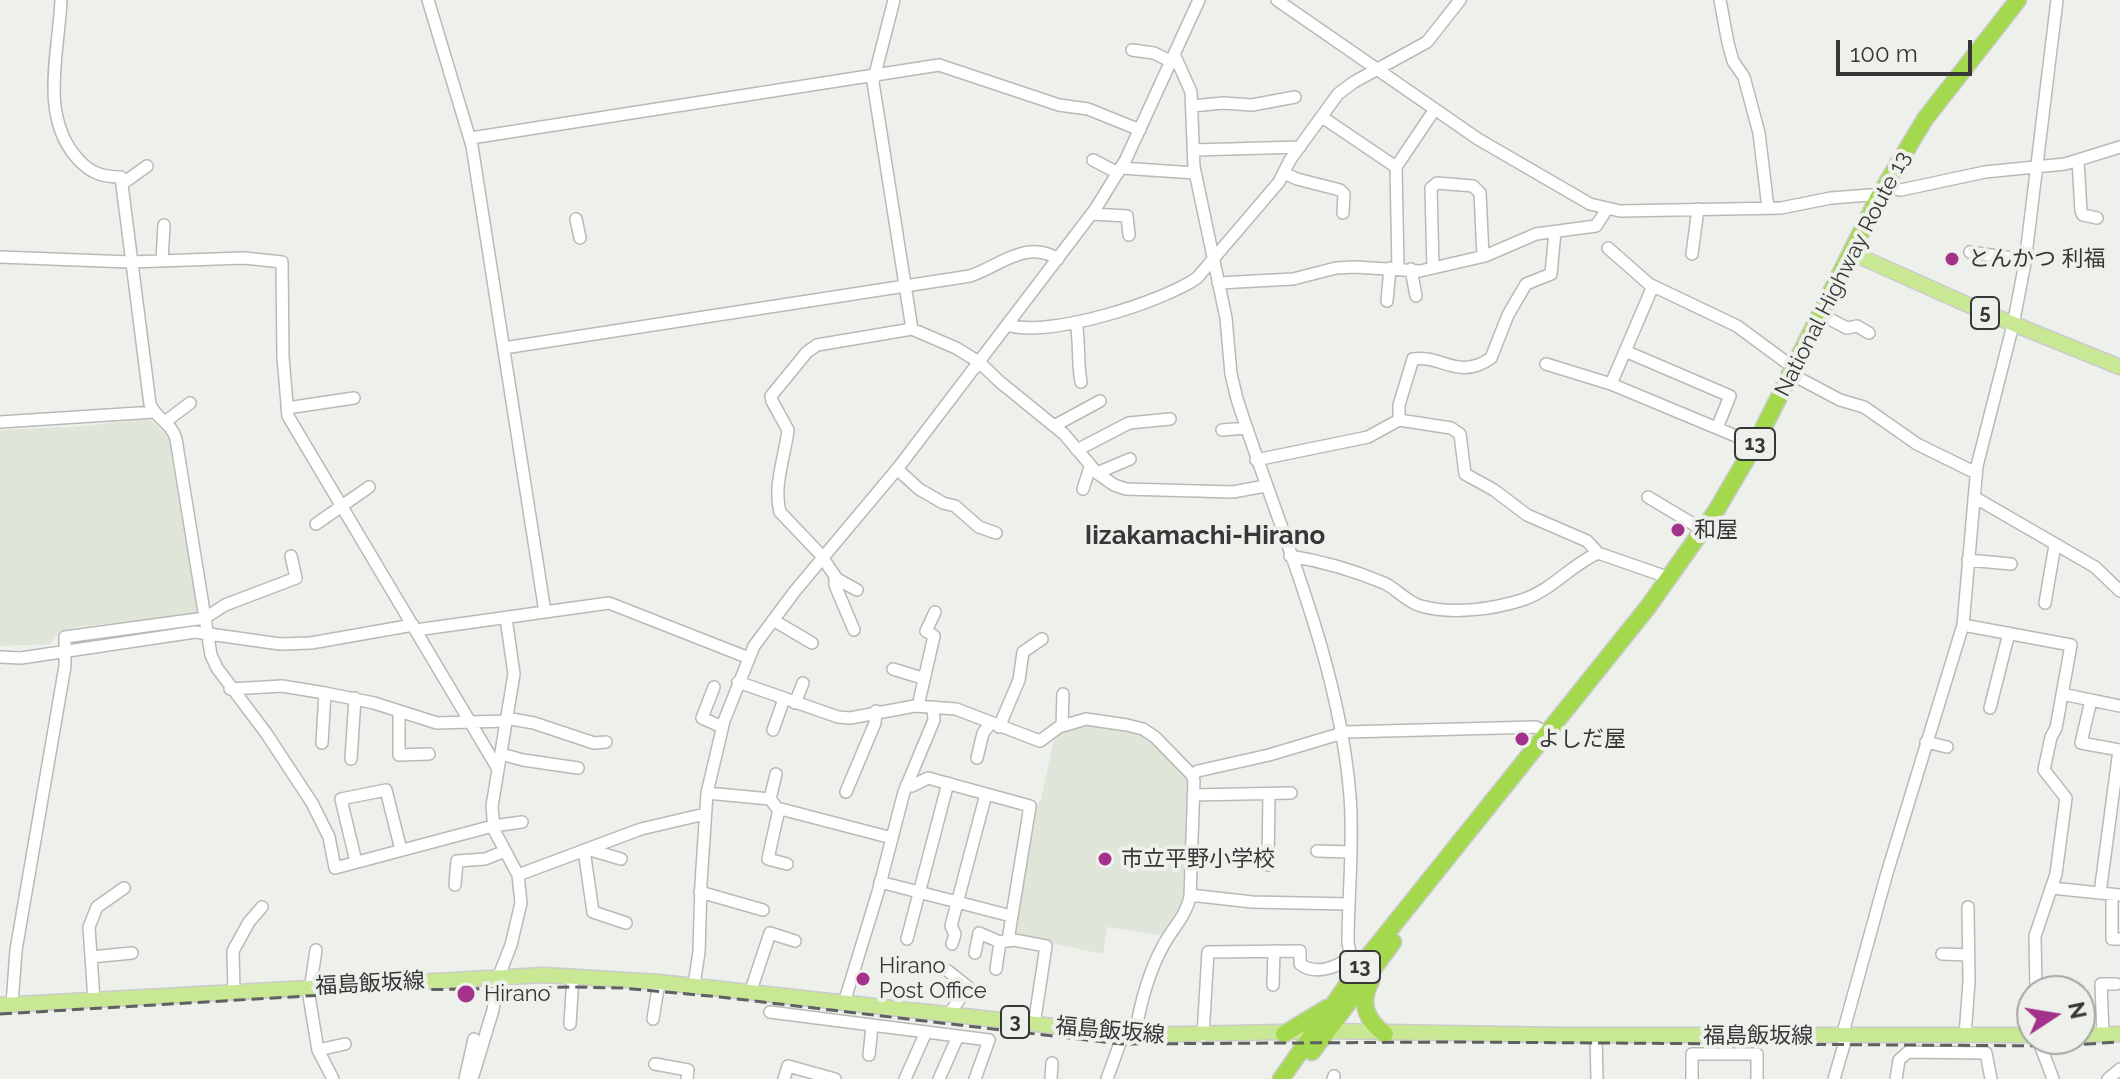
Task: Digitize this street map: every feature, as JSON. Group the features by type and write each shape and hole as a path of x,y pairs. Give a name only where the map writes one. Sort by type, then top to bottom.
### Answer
{"highway":[{"name":"National Highway Route 13","path":"1293,1079 1321,1032 1355,962 1447,861 1670,578 1703,530 1755,444 1882,192 1925,119 2018,0"},
{"name":"National Highway Route 13","path":"1281,1079 1413,915 1447,861"},
{"path":"1385,1034 1370,1020 1365,997 1373,978 1413,915"},
{"path":"1284,1034 1336,1001"}],"main road":[{"name":"5","path":"1852,253 2013,325 2120,367"},
{"name":"福島飯坂線","path":"6,1005 517,975 694,985 1129,1035 1321,1032 2016,1035"},
{"path":"2096,1034 2120,1034"}],"street":[{"path":"61,0 54,101 62,137 75,157 90,171 105,177 121,177 150,404 174,431 211,655 230,689 266,733 319,815 329,837 335,868 493,826 522,822"},
{"path":"428,0 471,138 545,612"},
{"path":"894,0 874,75 912,329"},
{"path":"694,985 699,952 707,793 722,727 749,658 773,620 897,469 1092,214 1120,171 1199,0"},
{"path":"1277,0 1478,139 1590,204 1607,209 1768,208 1901,190 1985,172 2038,167 2078,160 2120,147"},
{"path":"1008,325 1048,326 1076,322 1181,289 1213,261 1284,173 1338,94 1427,42 1460,0"},
{"path":"1720,0 1733,61 1744,77 1759,133 1768,208"},
{"path":"1834,1079 1887,873 1963,625 1976,473 2013,325 2025,260 2057,0"},
{"path":"1132,50 1173,59 1191,92 1195,173 1226,318 1231,374 1256,460 1325,663 1341,733 1351,799 1348,904 1355,962 1336,969 1305,968 1300,964 1300,951 1208,952 1203,1036"},
{"path":"471,138 939,65 1059,105 1088,109 1140,130"},
{"path":"1192,106 1223,103 1252,105 1295,97"},
{"path":"1387,301 1394,268 1396,167 1435,109"},
{"path":"1322,117 1396,167"},
{"path":"1194,150 1300,147"},
{"path":"1093,160 1120,171 1195,173"},
{"path":"2078,160 2081,211 2083,215 2097,218"},
{"path":"122,184 147,166"},
{"path":"1284,173 1340,190 1344,194 1343,213"},
{"path":"1433,268 1431,188 1437,183 1473,186 1480,193 1483,256"},
{"path":"1218,283 1293,279 1336,268 1420,271 1506,249 1527,236 1596,226 1607,209"},
{"path":"1692,254 1698,209"},
{"path":"1092,214 1127,216 1129,235"},
{"path":"576,219 580,238"},
{"path":"162,261 164,225"},
{"path":"1399,420 1399,405 1413,359 1420,358 1458,369 1491,358 1508,315 1526,284 1551,274 1555,232"},
{"path":"1608,248 1653,286 1737,326 1792,371 1840,400 1864,407 1917,444 1976,473"},
{"path":"504,348 906,288 970,276 1031,250 1058,259"},
{"path":"1970,252 2025,260"},
{"path":"0,257 130,262 244,258 282,262 283,357 288,416 498,769"},
{"path":"1411,269 1416,296"},
{"path":"1611,384 1653,286"},
{"path":"1820,314 1847,328 1857,326 1869,333"},
{"path":"1076,322 1080,347 1076,358 1081,382"},
{"path":"857,590 835,577 824,559 780,512 777,492 788,430 771,396 807,352 817,345 912,329 956,348 979,362 1054,426 1094,470 1114,485 1134,490 1233,492 1265,486"},
{"path":"1625,351 1730,396 1717,428"},
{"path":"1546,364 1611,384 1755,444"},
{"path":"287,408 354,398"},
{"path":"1054,426 1100,401"},
{"path":"165,422 190,403"},
{"path":"0,422 154,412"},
{"path":"1077,450 1129,423 1170,419"},
{"path":"1256,460 1368,437 1399,420 1458,431 1465,474 1494,490 1527,515 1587,541 1598,553 1670,578"},
{"path":"1222,430 1246,428"},
{"path":"1083,489 1094,470 1130,459"},
{"path":"897,469 919,489 943,503 955,506 979,527 996,533"},
{"path":"316,524 369,487"},
{"path":"1648,497 1703,530"},
{"path":"1974,497 2095,567 2120,591"},
{"path":"2045,603 2055,545"},
{"path":"1290,556 1315,560 1386,584 1421,606 1474,609 1527,598 1551,587 1598,553"},
{"path":"6,1005 65,666 65,637 205,618 225,605 296,578 291,556"},
{"path":"1968,560 2011,564"},
{"path":"835,577 835,585 854,630"},
{"path":"0,657 21,658 195,632 280,644 311,643 609,603 749,658"},
{"path":"918,706 934,636 926,631 926,626 935,612"},
{"path":"472,1079 521,903 518,875 493,826 492,806 514,674 506,618"},
{"path":"773,620 812,643"},
{"path":"1963,625 2071,645 2044,770 2066,798 2056,874 2035,936 2036,975"},
{"path":"1990,708 2009,633"},
{"path":"977,758 983,733 994,725 1019,680 1023,652 1042,639"},
{"path":"893,669 922,678"},
{"path":"738,682 838,717 850,718 918,706 956,709 1040,741 1062,726 1086,719 1143,729 1192,775 1190,895 1187,910 1156,960 1129,1035 1107,1079"},
{"path":"773,730 803,683"},
{"path":"230,689 282,686 355,698 437,723 506,720 534,723 594,743 606,742"},
{"path":"714,687 702,718 722,727"},
{"path":"322,743 325,693"},
{"path":"1062,726 1063,694"},
{"path":"2062,694 2120,706"},
{"path":"351,759 355,698"},
{"path":"2091,700 2081,743 2120,750 2110,894 2112,939 2120,939"},
{"path":"844,1003 906,786 934,720 933,707"},
{"path":"399,711 399,755 429,754"},
{"path":"846,792 875,723 876,711"},
{"path":"1192,775 1341,733 1536,727 1547,733"},
{"path":"1926,742 1947,747"},
{"path":"501,754 578,768"},
{"path":"770,799 776,774"},
{"path":"906,786 928,778 1030,806 1011,916 996,969"},
{"path":"907,939 948,783"},
{"path":"356,862 341,799 386,790 401,850"},
{"path":"707,793 770,799 779,809 892,838"},
{"path":"1193,795 1291,793"},
{"path":"952,944 955,934 951,926 986,794"},
{"path":"1268,865 1269,794"},
{"path":"779,809 768,859 787,864"},
{"path":"518,875 641,829 705,814"},
{"path":"586,850 621,859"},
{"path":"586,850 593,912 626,923"},
{"path":"455,885 457,861 485,859 505,851"},
{"path":"1317,851 1350,852"},
{"path":"880,882 1011,916"},
{"path":"94,1000 89,927 97,907 124,888"},
{"path":"2051,888 2110,894"},
{"path":"700,892 763,910"},
{"path":"1190,895 1252,902 1348,904"},
{"path":"234,992 233,951 249,922 262,907"},
{"path":"1965,1035 1968,907"},
{"path":"750,993 770,933 795,941"},
{"path":"975,953 979,933 1004,941 1046,946 1034,1025"},
{"path":"316,950 310,987 318,1050 333,1079"},
{"path":"1273,985 1274,951"},
{"path":"91,957 132,953"},
{"path":"1942,954 1968,955"},
{"path":"948,971 968,987 949,1014"},
{"path":"570,1024 573,976"},
{"path":"653,1019 659,982"},
{"path":"2103,1034 2101,984 2116,984"},
{"path":"770,1012 989,1040 975,1079"},
{"path":"869,1055 872,1026"},
{"path":"905,1079 926,1032"},
{"path":"1596,1035 1597,1079"},
{"path":"939,1079 958,1036"},
{"path":"465,1079 474,1039"},
{"path":"318,1050 345,1044"},
{"path":"1896,1079 1899,1060 1908,1052 1986,1053 1991,1079"},
{"path":"1692,1079 1692,1054 1757,1054 1757,1079"},
{"path":"2044,1055 2053,1079"},
{"path":"1051,1079 1052,1063"},
{"path":"655,1064 688,1070 687,1079"},
{"path":"784,1079 788,1066 831,1078"},
{"path":"2108,1079 2120,1069"}],"shaded area":[{"path":"148,418 169,437 198,614 76,627 60,632 50,644 0,646 0,430 87,426"},
{"name":"市立平野小学校","path":"1093,724 1143,735 1185,774 1190,795 1183,910 1165,936 1107,927 1103,954 1011,935 1034,809 1041,800 1053,743 1068,729"}],"railway":[{"path":"0,1014 410,990 572,987 720,997 1121,1044 1451,1042 2053,1046 2120,1042"}],"place":[{"name":"とんかつ 利福","path":"1952,259"},
{"name":"和屋","path":"1678,530"},
{"name":"よしだ屋","path":"1522,739"},
{"name":"市立平野小学校","path":"1105,859"},
{"name":"Hirano Post Office","path":"863,979"},
{"name":"Hirano","path":"466,994"}],"district":[{"name":"Iizakamachi-Hirano","path":"1205,536"}]}
